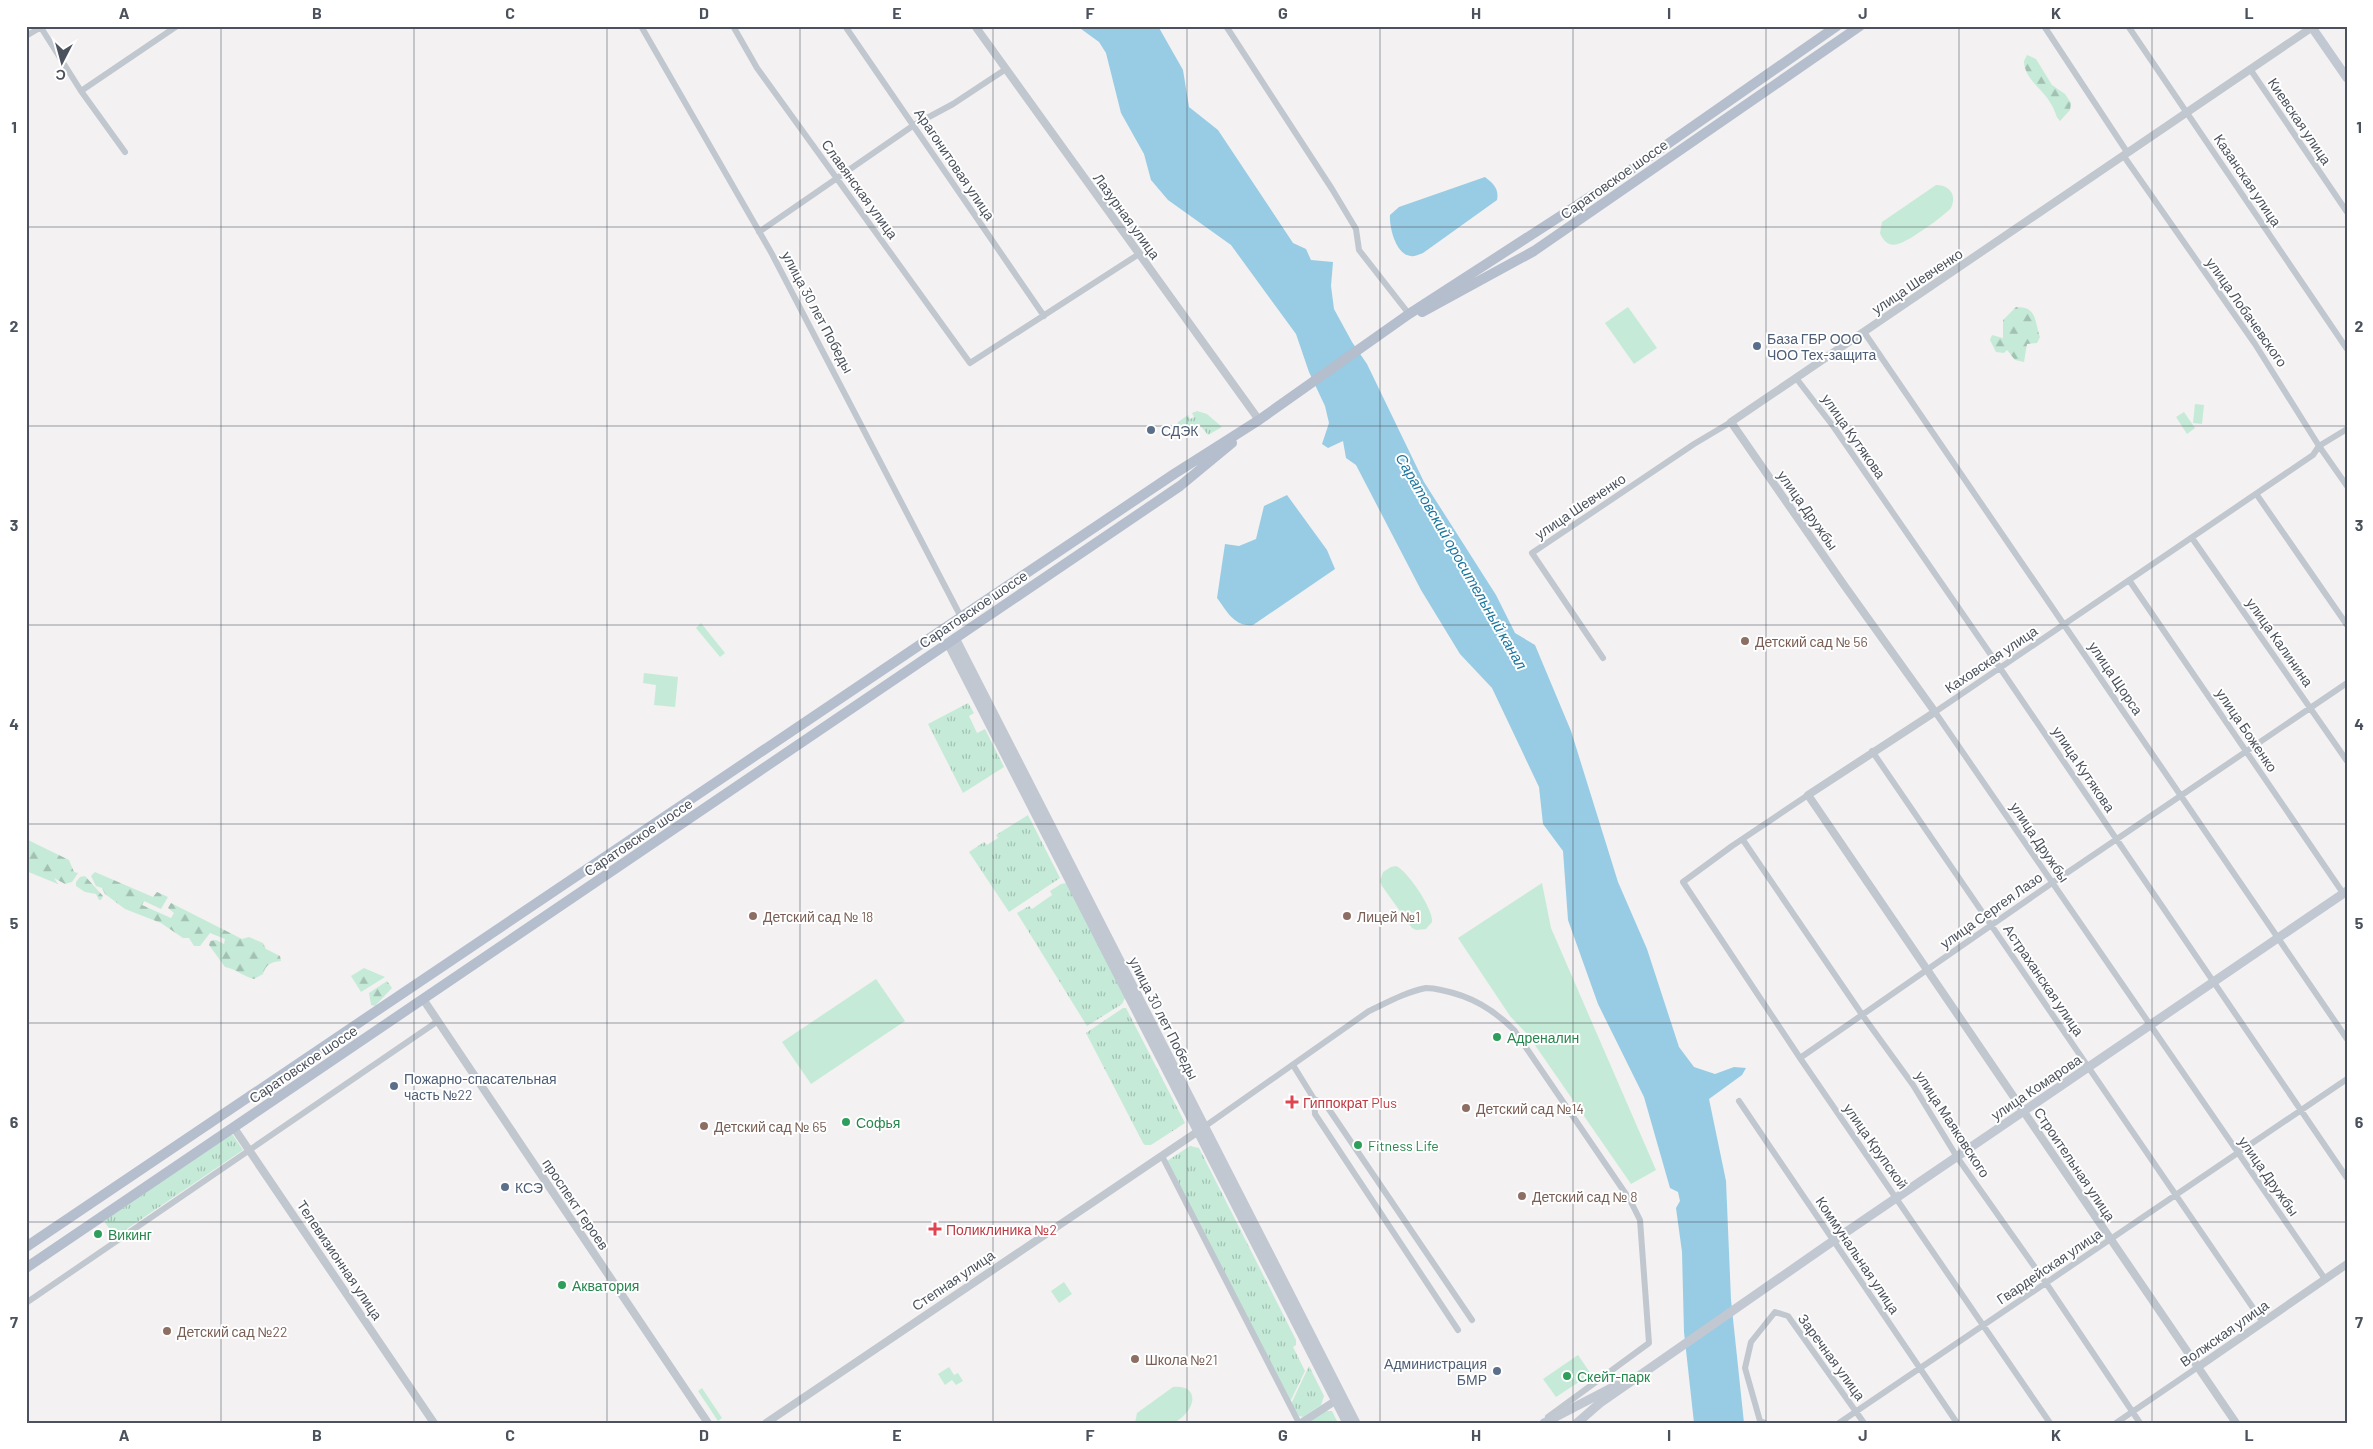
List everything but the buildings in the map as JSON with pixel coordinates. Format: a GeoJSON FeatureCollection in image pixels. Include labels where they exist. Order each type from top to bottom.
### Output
{"type":"FeatureCollection","features":[{"type":"Feature","properties":{"kind":"main road","name":"Саратовское шоссе"},"geometry":{"type":"LineString","coordinates":[[26,1247],[961,617],[1217,451],[1409,314],[1613,182],[1837,26]]}},
{"type":"Feature","properties":{"kind":"main road","name":"Саратовское шоссе"},"geometry":{"type":"LineString","coordinates":[[1375,338],[1534,251],[1860,26]]}},
{"type":"Feature","properties":{"kind":"main road"},"geometry":{"type":"LineString","coordinates":[[2312,27],[2347,78]]}},
{"type":"Feature","properties":{"kind":"main road"},"geometry":{"type":"LineString","coordinates":[[1494,260],[1489,267],[1495,273]]}},
{"type":"Feature","properties":{"kind":"main road","name":"Саратовское шоссе"},"geometry":{"type":"LineString","coordinates":[[26,1268],[1180,486],[1217,451]]}},
{"type":"Feature","properties":{"kind":"main road"},"geometry":{"type":"LineString","coordinates":[[945,628],[1338,1398],[1356,1423]]}},
{"type":"Feature","properties":{"kind":"main road"},"geometry":{"type":"LineString","coordinates":[[760,752],[768,764]]}},
{"type":"Feature","properties":{"kind":"main road","name":"улица Комарова"},"geometry":{"type":"LineString","coordinates":[[1660,1361],[2345,892]]}},
{"type":"Feature","properties":{"kind":"main road"},"geometry":{"type":"LineString","coordinates":[[471,946],[480,960]]}},
{"type":"Feature","properties":{"kind":"main road"},"geometry":{"type":"LineString","coordinates":[[349,1028],[359,1043]]}},
{"type":"Feature","properties":{"kind":"main road","name":"Телевизионная улица"},"geometry":{"type":"LineString","coordinates":[[224,1113],[234,1128]]}},
{"type":"Feature","properties":{"kind":"main road"},"geometry":{"type":"LineString","coordinates":[[1543,1423],[1597,1397],[1660,1361]]}},
{"type":"Feature","properties":{"kind":"main road"},"geometry":{"type":"LineString","coordinates":[[1577,1423],[1600,1403],[1660,1361]]}},
{"type":"Feature","properties":{"kind":"main road"},"geometry":{"type":"LineString","coordinates":[[1338,1398],[1346,1423]]}},
{"type":"Feature","properties":{"kind":"main road"},"geometry":{"type":"LineString","coordinates":[[1564,1412],[1572,1423]]}},
{"type":"Feature","properties":{"kind":"street"},"geometry":{"type":"LineString","coordinates":[[81,91],[176,26]]}},
{"type":"Feature","properties":{"kind":"street","name":"улица 30 лет Победы"},"geometry":{"type":"LineString","coordinates":[[641,26],[759,232],[890,478],[961,617]]}},
{"type":"Feature","properties":{"kind":"street","name":"Славянская улица"},"geometry":{"type":"LineString","coordinates":[[733,26],[757,68],[970,363],[1044,316]]}},
{"type":"Feature","properties":{"kind":"street","name":"Арагонитовая улица"},"geometry":{"type":"LineString","coordinates":[[846,26],[1044,316]]}},
{"type":"Feature","properties":{"kind":"street","name":"Лазурная улица"},"geometry":{"type":"LineString","coordinates":[[975,26],[1259,420]]}},
{"type":"Feature","properties":{"kind":"street"},"geometry":{"type":"LineString","coordinates":[[1226,26],[1356,229],[1359,250],[1409,314]]}},
{"type":"Feature","properties":{"kind":"street","name":"улица Лобачевского"},"geometry":{"type":"LineString","coordinates":[[2044,26],[2125,154],[2254,344],[2324,454],[2347,486]]}},
{"type":"Feature","properties":{"kind":"street","name":"Казанская улица"},"geometry":{"type":"LineString","coordinates":[[2128,26],[2347,349]]}},
{"type":"Feature","properties":{"kind":"street"},"geometry":{"type":"LineString","coordinates":[[26,36],[41,27],[81,91],[125,152]]}},
{"type":"Feature","properties":{"kind":"street","name":"улица Шевченко"},"geometry":{"type":"LineString","coordinates":[[1603,658],[1532,553],[1694,444],[1732,422],[2312,27]]}},
{"type":"Feature","properties":{"kind":"street"},"geometry":{"type":"LineString","coordinates":[[759,232],[914,125],[953,104],[1006,69]]}},
{"type":"Feature","properties":{"kind":"street","name":"Киевская улица"},"geometry":{"type":"LineString","coordinates":[[2250,69],[2347,212]]}},
{"type":"Feature","properties":{"kind":"street"},"geometry":{"type":"LineString","coordinates":[[1044,316],[1139,254]]}},
{"type":"Feature","properties":{"kind":"street","name":"улица Щорса"},"geometry":{"type":"LineString","coordinates":[[1864,332],[2347,1039]]}},
{"type":"Feature","properties":{"kind":"street","name":"улица Кутякова"},"geometry":{"type":"LineString","coordinates":[[1796,378],[1833,426],[2000,668],[2347,1178]]}},
{"type":"Feature","properties":{"kind":"street","name":"улица Дружбы"},"geometry":{"type":"LineString","coordinates":[[1732,422],[2152,1025],[2237,1153],[2325,1279]]}},
{"type":"Feature","properties":{"kind":"street","name":"Каховская улица"},"geometry":{"type":"LineString","coordinates":[[1683,882],[1872,751],[1935,712],[2257,494],[2313,455],[2319,446],[2347,428]]}},
{"type":"Feature","properties":{"kind":"street","name":"Каховская улица"},"geometry":{"type":"LineString","coordinates":[[2313,455],[2324,454]]}},
{"type":"Feature","properties":{"kind":"street"},"geometry":{"type":"LineString","coordinates":[[2257,494],[2347,625]]}},
{"type":"Feature","properties":{"kind":"street","name":"улица Калинина"},"geometry":{"type":"LineString","coordinates":[[2192,538],[2347,761]]}},
{"type":"Feature","properties":{"kind":"street","name":"улица Боженко"},"geometry":{"type":"LineString","coordinates":[[2129,580],[2345,892]]}},
{"type":"Feature","properties":{"kind":"street","name":"улица Сергея Лазо"},"geometry":{"type":"LineString","coordinates":[[1800,1058],[1927,972],[2052,882],[2117,840],[2347,683]]}},
{"type":"Feature","properties":{"kind":"street","name":"Астраханская улица"},"geometry":{"type":"LineString","coordinates":[[1872,751],[2262,1321]]}},
{"type":"Feature","properties":{"kind":"street","name":"Строительная улица"},"geometry":{"type":"LineString","coordinates":[[1808,795],[2236,1423]]}},
{"type":"Feature","properties":{"kind":"street","name":"улица Маяковского"},"geometry":{"type":"LineString","coordinates":[[1743,840],[1863,1016],[1913,1085],[1958,1157],[2140,1423]]}},
{"type":"Feature","properties":{"kind":"street","name":"улица Крупской"},"geometry":{"type":"LineString","coordinates":[[1683,882],[1800,1058],[2050,1423]]}},
{"type":"Feature","properties":{"kind":"street"},"geometry":{"type":"LineString","coordinates":[[1201,1130],[1369,1011],[1399,996],[1428,988],[1476,1000],[1498,1015],[1514,1030],[1630,1200],[1640,1220],[1649,1322],[1649,1344],[1590,1386],[1543,1423]]}},
{"type":"Feature","properties":{"kind":"street","name":"проспект Героев"},"geometry":{"type":"LineString","coordinates":[[423,999],[708,1423]]}},
{"type":"Feature","properties":{"kind":"street"},"geometry":{"type":"LineString","coordinates":[[26,1303],[438,1021]]}},
{"type":"Feature","properties":{"kind":"street"},"geometry":{"type":"LineString","coordinates":[[1293,1065],[1314,1099],[1315,1114],[1458,1330]]}},
{"type":"Feature","properties":{"kind":"street","name":"Гвардейская улица"},"geometry":{"type":"LineString","coordinates":[[1839,1423],[2300,1109],[2347,1079]]}},
{"type":"Feature","properties":{"kind":"street"},"geometry":{"type":"LineString","coordinates":[[1314,1099],[1326,1105],[1472,1320]]}},
{"type":"Feature","properties":{"kind":"street","name":"Коммунальная улица"},"geometry":{"type":"LineString","coordinates":[[1739,1101],[1957,1423]]}},
{"type":"Feature","properties":{"kind":"street","name":"Телевизионная улица"},"geometry":{"type":"LineString","coordinates":[[234,1128],[434,1423]]}},
{"type":"Feature","properties":{"kind":"street","name":"Степная улица"},"geometry":{"type":"LineString","coordinates":[[766,1423],[1201,1130]]}},
{"type":"Feature","properties":{"kind":"street"},"geometry":{"type":"LineString","coordinates":[[1162,1156],[1300,1423],[1338,1398]]}},
{"type":"Feature","properties":{"kind":"street","name":"Волжская улица"},"geometry":{"type":"LineString","coordinates":[[2116,1423],[2347,1264]]}},
{"type":"Feature","properties":{"kind":"street","name":"Заречная улица"},"geometry":{"type":"LineString","coordinates":[[1765,1423],[1760,1421],[1745,1368],[1751,1342],[1775,1312],[1788,1316],[1864,1423]]}},
{"type":"Feature","properties":{"kind":"street"},"geometry":{"type":"LineString","coordinates":[[1590,1386],[1588,1394],[1597,1397]]}},
{"type":"Feature","properties":{"kind":"green space"},"geometry":{"type":"Polygon","coordinates":[[[2027,55],[2036,59],[2052,85],[2065,94],[2071,103],[2070,110],[2060,121],[2048,99],[2027,73],[2024,61],[2027,55]]]}},
{"type":"Feature","properties":{"kind":"green space"},"geometry":{"type":"Polygon","coordinates":[[[1936,185],[1945,187],[1953,195],[1951,208],[1910,239],[1892,245],[1885,241],[1880,233],[1882,222],[1936,185]]]}},
{"type":"Feature","properties":{"kind":"green space"},"geometry":{"type":"Polygon","coordinates":[[[1628,307],[1657,348],[1634,364],[1605,323],[1628,307]]]}},
{"type":"Feature","properties":{"kind":"green space"},"geometry":{"type":"Polygon","coordinates":[[[2016,307],[2028,309],[2034,315],[2040,337],[2037,343],[2027,344],[2024,362],[2015,360],[2007,350],[2004,353],[1996,352],[1990,340],[1992,335],[2003,338],[2003,320],[2016,307]]]}},
{"type":"Feature","properties":{"kind":"green space"},"geometry":{"type":"Polygon","coordinates":[[[2195,404],[2204,405],[2202,424],[2193,423],[2195,404]]]}},
{"type":"Feature","properties":{"kind":"green space"},"geometry":{"type":"Polygon","coordinates":[[[1197,411],[1207,414],[1222,427],[1208,435],[1199,424],[1175,439],[1178,422],[1188,415],[1190,419],[1194,417],[1192,413],[1197,411]]]}},
{"type":"Feature","properties":{"kind":"green space"},"geometry":{"type":"Polygon","coordinates":[[[2184,412],[2195,428],[2187,434],[2176,417],[2184,412]]]}},
{"type":"Feature","properties":{"kind":"green space"},"geometry":{"type":"Polygon","coordinates":[[[701,623],[725,653],[720,657],[696,628],[701,623]]]}},
{"type":"Feature","properties":{"kind":"green space"},"geometry":{"type":"Polygon","coordinates":[[[644,673],[678,677],[675,707],[654,705],[656,685],[643,683],[644,673]]]}},
{"type":"Feature","properties":{"kind":"green space"},"geometry":{"type":"Polygon","coordinates":[[[968,703],[974,713],[969,716],[977,733],[985,729],[1004,767],[963,793],[928,724],[968,703]]]}},
{"type":"Feature","properties":{"kind":"green space"},"geometry":{"type":"Polygon","coordinates":[[[1028,815],[1060,878],[1009,912],[969,852],[984,842],[987,845],[998,838],[996,835],[1028,815]]]}},
{"type":"Feature","properties":{"kind":"green space"},"geometry":{"type":"Polygon","coordinates":[[[26,839],[69,860],[74,872],[78,873],[72,882],[65,884],[54,878],[58,884],[26,871],[26,839]]]}},
{"type":"Feature","properties":{"kind":"green space"},"geometry":{"type":"Polygon","coordinates":[[[1396,866],[1413,882],[1429,909],[1432,922],[1426,929],[1416,930],[1412,928],[1382,886],[1380,881],[1383,872],[1396,866]]]}},
{"type":"Feature","properties":{"kind":"green space"},"geometry":{"type":"Polygon","coordinates":[[[95,872],[153,897],[157,892],[168,897],[161,909],[144,901],[142,905],[171,918],[174,913],[168,908],[171,903],[242,939],[249,937],[263,943],[266,949],[280,956],[281,961],[269,964],[263,974],[254,979],[225,967],[209,945],[210,941],[216,940],[224,944],[225,939],[210,933],[200,946],[194,946],[189,938],[183,938],[161,923],[125,909],[105,894],[102,888],[96,886],[91,876],[95,872]]]}},
{"type":"Feature","properties":{"kind":"green space"},"geometry":{"type":"Polygon","coordinates":[[[85,876],[103,896],[101,900],[99,900],[96,894],[85,892],[76,886],[76,882],[80,877],[85,876]]]}},
{"type":"Feature","properties":{"kind":"green space"},"geometry":{"type":"Polygon","coordinates":[[[1067,883],[1125,998],[1122,1004],[1087,1026],[1017,913],[1029,906],[1032,909],[1052,895],[1050,891],[1061,884],[1067,883]]]}},
{"type":"Feature","properties":{"kind":"green space"},"geometry":{"type":"Polygon","coordinates":[[[1542,883],[1551,928],[1656,1170],[1631,1184],[1528,1035],[1510,1016],[1458,938],[1542,883]]]}},
{"type":"Feature","properties":{"kind":"green space"},"geometry":{"type":"Polygon","coordinates":[[[364,968],[385,977],[361,992],[351,976],[364,968]]]}},
{"type":"Feature","properties":{"kind":"green space"},"geometry":{"type":"Polygon","coordinates":[[[876,979],[905,1021],[811,1084],[782,1042],[876,979]]]}},
{"type":"Feature","properties":{"kind":"green space"},"geometry":{"type":"Polygon","coordinates":[[[387,981],[392,988],[375,1006],[371,1005],[369,993],[387,981]]]}},
{"type":"Feature","properties":{"kind":"green space"},"geometry":{"type":"Polygon","coordinates":[[[1123,1008],[1126,1008],[1185,1123],[1151,1145],[1143,1143],[1086,1033],[1123,1008]]]}},
{"type":"Feature","properties":{"kind":"green space"},"geometry":{"type":"Polygon","coordinates":[[[232,1134],[243,1150],[115,1237],[104,1221],[232,1134]]]}},
{"type":"Feature","properties":{"kind":"green space"},"geometry":{"type":"Polygon","coordinates":[[[1190,1146],[1199,1148],[1296,1340],[1296,1345],[1293,1347],[1305,1371],[1290,1402],[1167,1161],[1190,1146]]]}},
{"type":"Feature","properties":{"kind":"green space"},"geometry":{"type":"Polygon","coordinates":[[[1064,1282],[1072,1294],[1059,1303],[1051,1291],[1064,1282]]]}},
{"type":"Feature","properties":{"kind":"green space","name":"Скейт-парк"},"geometry":{"type":"Polygon","coordinates":[[[1578,1355],[1591,1374],[1556,1397],[1543,1379],[1578,1355]]]}},
{"type":"Feature","properties":{"kind":"green space"},"geometry":{"type":"Polygon","coordinates":[[[1309,1366],[1324,1396],[1321,1405],[1303,1417],[1299,1416],[1291,1404],[1309,1366]]]}},
{"type":"Feature","properties":{"kind":"green space"},"geometry":{"type":"Polygon","coordinates":[[[949,1367],[954,1375],[958,1373],[963,1381],[956,1385],[952,1380],[945,1385],[938,1374],[949,1367]]]}},
{"type":"Feature","properties":{"kind":"green space"},"geometry":{"type":"Polygon","coordinates":[[[1173,1387],[1182,1387],[1191,1394],[1191,1405],[1182,1417],[1175,1422],[1166,1424],[1135,1423],[1137,1413],[1173,1387]]]}},
{"type":"Feature","properties":{"kind":"green space"},"geometry":{"type":"Polygon","coordinates":[[[702,1388],[722,1418],[718,1421],[698,1391],[702,1388]]]}},
{"type":"Feature","properties":{"kind":"green space"},"geometry":{"type":"Polygon","coordinates":[[[1324,1411],[1332,1411],[1338,1423],[1305,1423],[1324,1411]]]}},
{"type":"Feature","properties":{"kind":"water","name":"Саратовский оросительный канал"},"geometry":{"type":"Polygon","coordinates":[[[1077,26],[1158,26],[1183,70],[1189,107],[1218,130],[1293,243],[1306,249],[1311,260],[1333,262],[1331,286],[1334,309],[1352,342],[1367,364],[1424,482],[1496,595],[1515,633],[1535,645],[1571,731],[1618,882],[1647,949],[1679,1047],[1694,1067],[1715,1074],[1734,1067],[1746,1068],[1742,1075],[1709,1099],[1726,1181],[1731,1300],[1744,1423],[1694,1423],[1684,1332],[1682,1252],[1676,1208],[1680,1201],[1678,1192],[1670,1188],[1644,1097],[1598,1004],[1568,920],[1563,851],[1543,824],[1539,787],[1492,688],[1460,654],[1421,590],[1356,465],[1346,458],[1343,441],[1328,448],[1322,444],[1329,423],[1325,406],[1309,372],[1296,334],[1231,245],[1168,200],[1151,180],[1144,154],[1121,113],[1106,53],[1099,42],[1077,26]]]}},
{"type":"Feature","properties":{"kind":"water"},"geometry":{"type":"Polygon","coordinates":[[[1485,177],[1495,187],[1497,200],[1423,253],[1412,256],[1401,251],[1394,240],[1390,220],[1390,215],[1399,207],[1485,177]]]}},
{"type":"Feature","properties":{"kind":"water"},"geometry":{"type":"Polygon","coordinates":[[[1287,495],[1327,550],[1335,569],[1253,625],[1246,625],[1236,621],[1217,598],[1225,544],[1239,546],[1256,539],[1264,506],[1287,495]]]}},
{"type":"Feature","properties":{"kind":"place","name":"База ГБР ООО ЧОО Тех-защита"},"geometry":{"type":"Point","coordinates":[1757,346]}},
{"type":"Feature","properties":{"kind":"place","name":"СДЭК"},"geometry":{"type":"Point","coordinates":[1151,430]}},
{"type":"Feature","properties":{"kind":"place","name":"Детский сад № 56"},"geometry":{"type":"Point","coordinates":[1745,641]}},
{"type":"Feature","properties":{"kind":"place","name":"Детский сад № 18"},"geometry":{"type":"Point","coordinates":[753,916]}},
{"type":"Feature","properties":{"kind":"place","name":"Лицей №1"},"geometry":{"type":"Point","coordinates":[1347,916]}},
{"type":"Feature","properties":{"kind":"place","name":"Адреналин"},"geometry":{"type":"Point","coordinates":[1497,1037]}},
{"type":"Feature","properties":{"kind":"place","name":"Пожарно-спасательная часть №22"},"geometry":{"type":"Point","coordinates":[394,1086]}},
{"type":"Feature","properties":{"kind":"place","name":"Гиппократ Plus"},"geometry":{"type":"Point","coordinates":[1292,1102]}},
{"type":"Feature","properties":{"kind":"place","name":"Детский сад №14"},"geometry":{"type":"Point","coordinates":[1466,1108]}},
{"type":"Feature","properties":{"kind":"place","name":"Софья"},"geometry":{"type":"Point","coordinates":[846,1122]}},
{"type":"Feature","properties":{"kind":"place","name":"Детский сад № 65"},"geometry":{"type":"Point","coordinates":[704,1126]}},
{"type":"Feature","properties":{"kind":"place","name":"Fitness Life"},"geometry":{"type":"Point","coordinates":[1358,1145]}},
{"type":"Feature","properties":{"kind":"place","name":"КСЭ"},"geometry":{"type":"Point","coordinates":[505,1187]}},
{"type":"Feature","properties":{"kind":"place","name":"Детский сад № 8"},"geometry":{"type":"Point","coordinates":[1522,1196]}},
{"type":"Feature","properties":{"kind":"place","name":"Поликлиника №2"},"geometry":{"type":"Point","coordinates":[935,1229]}},
{"type":"Feature","properties":{"kind":"place","name":"Викинг"},"geometry":{"type":"Point","coordinates":[98,1234]}},
{"type":"Feature","properties":{"kind":"place","name":"Акватория"},"geometry":{"type":"Point","coordinates":[562,1285]}},
{"type":"Feature","properties":{"kind":"place","name":"Детский сад №22"},"geometry":{"type":"Point","coordinates":[167,1331]}},
{"type":"Feature","properties":{"kind":"place","name":"Школа №21"},"geometry":{"type":"Point","coordinates":[1135,1359]}},
{"type":"Feature","properties":{"kind":"place","name":"Администрация БМР"},"geometry":{"type":"Point","coordinates":[1497,1371]}},
{"type":"Feature","properties":{"kind":"place","name":"Скейт-парк"},"geometry":{"type":"Point","coordinates":[1567,1376]}}]}
